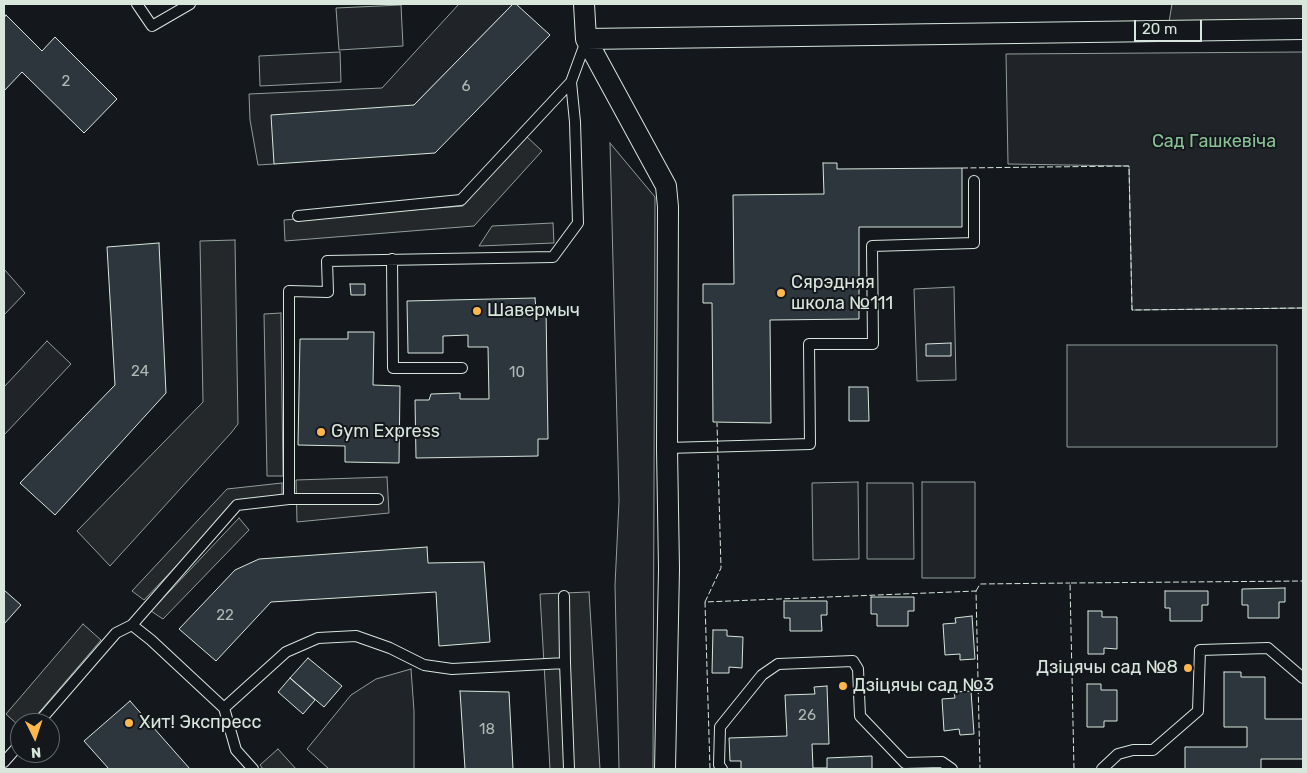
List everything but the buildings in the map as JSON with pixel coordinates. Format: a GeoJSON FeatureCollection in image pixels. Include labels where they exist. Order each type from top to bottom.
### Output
{"type":"FeatureCollection","features":[{"type":"Feature","properties":{"kind":"street"},"geometry":{"type":"LineString","coordinates":[[584,4],[586,39],[666,186],[668,207],[667,448],[669,569],[665,769]]}},
{"type":"Feature","properties":{"kind":"street"},"geometry":{"type":"LineString","coordinates":[[586,39],[1303,29]]}},
{"type":"Feature","properties":{"kind":"lane"},"geometry":{"type":"LineString","coordinates":[[137,4],[152,26],[190,4]]}},
{"type":"Feature","properties":{"kind":"lane"},"geometry":{"type":"LineString","coordinates":[[298,216],[461,200],[571,82],[586,39]]}},
{"type":"Feature","properties":{"kind":"lane"},"geometry":{"type":"LineString","coordinates":[[289,499],[289,291],[328,292],[327,261],[553,257],[578,223],[575,122],[571,82]]}},
{"type":"Feature","properties":{"kind":"lane"},"geometry":{"type":"LineString","coordinates":[[667,448],[810,444],[809,344],[872,344],[872,246],[974,243],[974,181]]}},
{"type":"Feature","properties":{"kind":"lane"},"geometry":{"type":"LineString","coordinates":[[392,259],[393,368],[462,368]]}},
{"type":"Feature","properties":{"kind":"lane"},"geometry":{"type":"LineString","coordinates":[[47,713],[116,633],[132,625],[237,505],[289,499],[378,499]]}},
{"type":"Feature","properties":{"kind":"lane"},"geometry":{"type":"LineString","coordinates":[[564,596],[569,769]]}},
{"type":"Feature","properties":{"kind":"lane"},"geometry":{"type":"LineString","coordinates":[[132,625],[151,640],[224,708],[236,750],[252,769]]}},
{"type":"Feature","properties":{"kind":"lane"},"geometry":{"type":"LineString","coordinates":[[224,708],[286,652],[318,638],[356,636],[390,648],[424,665],[452,669],[565,663]]}},
{"type":"Feature","properties":{"kind":"lane"},"geometry":{"type":"LineString","coordinates":[[1102,769],[1118,754],[1133,750],[1153,750],[1198,711],[1200,650],[1268,648],[1303,678]]}},
{"type":"Feature","properties":{"kind":"lane"},"geometry":{"type":"LineString","coordinates":[[722,769],[719,765],[720,727],[762,675],[778,664],[853,661],[858,669],[860,716],[906,763],[942,762],[952,769]]}},
{"type":"Feature","properties":{"kind":"green space"},"geometry":{"type":"Polygon","coordinates":[[[459,4],[513,4],[414,105],[274,164],[258,165],[250,120],[249,94],[382,88],[459,4]]]}},
{"type":"Feature","properties":{"kind":"green space"},"geometry":{"type":"Polygon","coordinates":[[[401,5],[403,46],[339,50],[336,8],[401,5]]]}},
{"type":"Feature","properties":{"kind":"green space"},"geometry":{"type":"Polygon","coordinates":[[[340,52],[341,82],[260,86],[259,56],[340,52]]]}},
{"type":"Feature","properties":{"kind":"green space","name":"Сад Гашкевіча"},"geometry":{"type":"Polygon","coordinates":[[[1303,52],[1303,308],[1132,310],[1129,166],[1008,164],[1006,54],[1303,52]]]}},
{"type":"Feature","properties":{"kind":"green space"},"geometry":{"type":"Polygon","coordinates":[[[610,143],[655,197],[653,769],[619,769],[615,585],[619,501],[610,143]]]}},
{"type":"Feature","properties":{"kind":"green space"},"geometry":{"type":"Polygon","coordinates":[[[4,269],[25,293],[4,315],[4,269]]]}},
{"type":"Feature","properties":{"kind":"green space"},"geometry":{"type":"Polygon","coordinates":[[[954,287],[956,380],[917,381],[914,289],[954,287]]]}},
{"type":"Feature","properties":{"kind":"green space"},"geometry":{"type":"Polygon","coordinates":[[[47,341],[71,364],[4,435],[4,387],[47,341]]]}},
{"type":"Feature","properties":{"kind":"green space"},"geometry":{"type":"Polygon","coordinates":[[[1067,345],[1277,345],[1277,447],[1067,447],[1067,345]]]}},
{"type":"Feature","properties":{"kind":"green space"},"geometry":{"type":"Polygon","coordinates":[[[858,482],[859,559],[813,560],[812,483],[858,482]]]}},
{"type":"Feature","properties":{"kind":"green space"},"geometry":{"type":"Polygon","coordinates":[[[922,482],[975,482],[975,578],[922,578],[922,482]]]}},
{"type":"Feature","properties":{"kind":"green space"},"geometry":{"type":"Polygon","coordinates":[[[867,483],[913,483],[914,559],[867,559],[867,483]]]}},
{"type":"Feature","properties":{"kind":"green space"},"geometry":{"type":"Polygon","coordinates":[[[411,669],[414,711],[414,769],[329,769],[307,749],[351,695],[376,679],[411,669]]]}},
{"type":"Feature","properties":{"kind":"shaded area"},"geometry":{"type":"Polygon","coordinates":[[[1172,4],[1303,4],[1303,20],[1169,22],[1172,4]]]}},
{"type":"Feature","properties":{"kind":"shaded area"},"geometry":{"type":"Polygon","coordinates":[[[526,136],[542,151],[474,226],[285,241],[284,220],[463,206],[526,136]]]}},
{"type":"Feature","properties":{"kind":"shaded area"},"geometry":{"type":"Polygon","coordinates":[[[553,223],[554,243],[479,246],[492,226],[553,223]]]}},
{"type":"Feature","properties":{"kind":"shaded area"},"geometry":{"type":"Polygon","coordinates":[[[235,240],[238,424],[110,566],[77,531],[203,402],[200,241],[235,240]]]}},
{"type":"Feature","properties":{"kind":"shaded area"},"geometry":{"type":"Polygon","coordinates":[[[281,313],[283,476],[267,476],[264,314],[281,313]]]}},
{"type":"Feature","properties":{"kind":"shaded area"},"geometry":{"type":"Polygon","coordinates":[[[387,477],[389,513],[297,522],[296,480],[387,477]]]}},
{"type":"Feature","properties":{"kind":"shaded area"},"geometry":{"type":"Polygon","coordinates":[[[282,483],[282,496],[238,501],[144,600],[132,591],[227,489],[282,483]]]}},
{"type":"Feature","properties":{"kind":"shaded area"},"geometry":{"type":"Polygon","coordinates":[[[239,518],[249,530],[163,619],[151,611],[239,518]]]}},
{"type":"Feature","properties":{"kind":"shaded area"},"geometry":{"type":"Polygon","coordinates":[[[589,592],[600,769],[550,769],[540,594],[589,592]]]}},
{"type":"Feature","properties":{"kind":"shaded area"},"geometry":{"type":"Polygon","coordinates":[[[83,624],[101,640],[39,713],[10,713],[10,718],[6,714],[83,624]]]}},
{"type":"Feature","properties":{"kind":"shaded area"},"geometry":{"type":"Polygon","coordinates":[[[278,749],[296,769],[263,769],[260,765],[278,749]]]}},
{"type":"Feature","properties":{"kind":"fence"},"geometry":{"type":"LineString","coordinates":[[962,168],[1129,166],[1132,310],[1303,308]]}},
{"type":"Feature","properties":{"kind":"fence"},"geometry":{"type":"LineString","coordinates":[[705,602],[721,568],[717,423]]}},
{"type":"Feature","properties":{"kind":"fence"},"geometry":{"type":"LineString","coordinates":[[1074,769],[1070,583],[1303,581]]}},
{"type":"Feature","properties":{"kind":"fence"},"geometry":{"type":"LineString","coordinates":[[976,591],[980,584],[1070,583]]}},
{"type":"Feature","properties":{"kind":"fence"},"geometry":{"type":"LineString","coordinates":[[710,769],[705,602],[976,591],[980,769]]}},
{"type":"Feature","properties":{"kind":"place","name":"Сярэдняя школа №111"},"geometry":{"type":"Point","coordinates":[781,293]}},
{"type":"Feature","properties":{"kind":"place","name":"Шавермыч"},"geometry":{"type":"Point","coordinates":[477,311]}},
{"type":"Feature","properties":{"kind":"place","name":"Gym Express"},"geometry":{"type":"Point","coordinates":[321,432]}},
{"type":"Feature","properties":{"kind":"place","name":"Дзіцячы сад №8"},"geometry":{"type":"Point","coordinates":[1188,668]}},
{"type":"Feature","properties":{"kind":"place","name":"Дзіцячы сад №3"},"geometry":{"type":"Point","coordinates":[843,686]}},
{"type":"Feature","properties":{"kind":"place","name":"Хит! Экспресс"},"geometry":{"type":"Point","coordinates":[129,723]}}]}
